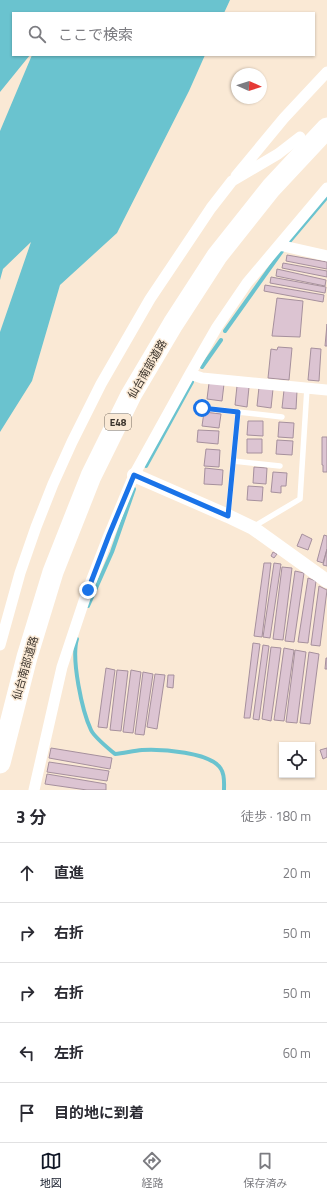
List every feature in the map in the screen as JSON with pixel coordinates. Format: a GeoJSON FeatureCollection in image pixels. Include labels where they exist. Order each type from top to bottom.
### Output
{"type":"FeatureCollection","features":[{"type":"Feature","properties":{"kind":"highway","name":"仙台南部道路"},"geometry":{"type":"LineString","coordinates":[[0,763],[27,657],[54,572],[91,476],[131,395],[173,324],[217,256],[271,188],[327,128]]}},
{"type":"Feature","properties":{"kind":"street"},"geometry":{"type":"LineString","coordinates":[[0,645],[20,573],[36,526],[72,442],[102,384],[150,300],[211,208],[284,118],[327,72]]}},
{"type":"Feature","properties":{"kind":"street"},"geometry":{"type":"LineString","coordinates":[[232,181],[278,154],[300,137]]}},
{"type":"Feature","properties":{"kind":"street"},"geometry":{"type":"LineString","coordinates":[[34,790],[62,667],[90,583],[134,475],[217,327],[247,283],[327,188]]}},
{"type":"Feature","properties":{"kind":"street"},"geometry":{"type":"LineString","coordinates":[[278,245],[327,256]]}},
{"type":"Feature","properties":{"kind":"street"},"geometry":{"type":"LineString","coordinates":[[190,374],[202,378],[327,390]]}},
{"type":"Feature","properties":{"kind":"street"},"geometry":{"type":"LineString","coordinates":[[134,475],[253,528],[327,581]]}},
{"type":"Feature","properties":{"kind":"lane"},"geometry":{"type":"LineString","coordinates":[[253,528],[300,498],[307,388]]}},
{"type":"Feature","properties":{"kind":"lane"},"geometry":{"type":"LineString","coordinates":[[202,408],[282,417]]}},
{"type":"Feature","properties":{"kind":"lane"},"geometry":{"type":"LineString","coordinates":[[228,516],[238,412]]}},
{"type":"Feature","properties":{"kind":"lane"},"geometry":{"type":"LineString","coordinates":[[234,461],[280,466]]}},
{"type":"Feature","properties":{"kind":"water"},"geometry":{"type":"Polygon","coordinates":[[[0,0],[230,0],[224,12],[12,12],[12,56],[29,56],[0,92],[0,0]]]}},
{"type":"Feature","properties":{"kind":"water"},"geometry":{"type":"Polygon","coordinates":[[[32,56],[205,56],[189,91],[117,233],[60,285],[32,381],[0,432],[0,332],[31,242],[3,269],[0,280],[0,131],[32,56]]]}},
{"type":"Feature","properties":{"kind":"building"},"geometry":{"type":"Polygon","coordinates":[[[287,255],[327,262],[327,269],[286,261],[287,255]]]}},
{"type":"Feature","properties":{"kind":"building"},"geometry":{"type":"Polygon","coordinates":[[[283,263],[327,271],[327,277],[282,268],[283,263]]]}},
{"type":"Feature","properties":{"kind":"building"},"geometry":{"type":"Polygon","coordinates":[[[277,269],[326,280],[325,286],[276,276],[277,269]]]}},
{"type":"Feature","properties":{"kind":"building"},"geometry":{"type":"Polygon","coordinates":[[[271,277],[326,287],[325,293],[270,283],[271,277]]]}},
{"type":"Feature","properties":{"kind":"building"},"geometry":{"type":"Polygon","coordinates":[[[265,285],[324,295],[323,302],[264,291],[265,285]]]}},
{"type":"Feature","properties":{"kind":"building"},"geometry":{"type":"Polygon","coordinates":[[[277,298],[303,301],[300,337],[272,336],[277,298]]]}},
{"type":"Feature","properties":{"kind":"building"},"geometry":{"type":"Polygon","coordinates":[[[327,324],[327,346],[325,346],[327,324]]]}},
{"type":"Feature","properties":{"kind":"building"},"geometry":{"type":"Polygon","coordinates":[[[278,347],[292,348],[289,380],[268,378],[271,349],[277,350],[278,347]]]}},
{"type":"Feature","properties":{"kind":"building"},"geometry":{"type":"Polygon","coordinates":[[[311,348],[321,349],[319,381],[308,380],[311,348]]]}},
{"type":"Feature","properties":{"kind":"building"},"geometry":{"type":"Polygon","coordinates":[[[209,383],[224,384],[222,401],[207,399],[209,383]]]}},
{"type":"Feature","properties":{"kind":"building"},"geometry":{"type":"Polygon","coordinates":[[[237,386],[249,387],[247,407],[235,405],[237,386]]]}},
{"type":"Feature","properties":{"kind":"building"},"geometry":{"type":"Polygon","coordinates":[[[259,387],[273,389],[271,408],[257,406],[259,387]]]}},
{"type":"Feature","properties":{"kind":"building"},"geometry":{"type":"Polygon","coordinates":[[[284,390],[297,391],[296,409],[282,408],[284,390]]]}},
{"type":"Feature","properties":{"kind":"building"},"geometry":{"type":"Polygon","coordinates":[[[204,412],[221,414],[219,428],[202,426],[204,412]]]}},
{"type":"Feature","properties":{"kind":"building"},"geometry":{"type":"Polygon","coordinates":[[[248,421],[263,421],[263,436],[247,435],[248,421]]]}},
{"type":"Feature","properties":{"kind":"building"},"geometry":{"type":"Polygon","coordinates":[[[279,422],[294,423],[293,438],[278,437],[279,422]]]}},
{"type":"Feature","properties":{"kind":"building"},"geometry":{"type":"Polygon","coordinates":[[[198,430],[219,431],[218,444],[197,442],[198,430]]]}},
{"type":"Feature","properties":{"kind":"building"},"geometry":{"type":"Polygon","coordinates":[[[322,437],[327,437],[327,472],[323,472],[322,465],[322,437]]]}},
{"type":"Feature","properties":{"kind":"building"},"geometry":{"type":"Polygon","coordinates":[[[247,439],[262,439],[262,453],[247,453],[247,439]]]}},
{"type":"Feature","properties":{"kind":"building"},"geometry":{"type":"Polygon","coordinates":[[[277,440],[293,441],[292,455],[276,454],[277,440]]]}},
{"type":"Feature","properties":{"kind":"building"},"geometry":{"type":"Polygon","coordinates":[[[206,449],[220,450],[219,467],[204,466],[206,449]]]}},
{"type":"Feature","properties":{"kind":"building"},"geometry":{"type":"Polygon","coordinates":[[[254,467],[267,468],[266,484],[253,483],[254,467]]]}},
{"type":"Feature","properties":{"kind":"building"},"geometry":{"type":"Polygon","coordinates":[[[205,468],[223,470],[222,485],[204,484],[205,468]]]}},
{"type":"Feature","properties":{"kind":"building"},"geometry":{"type":"Polygon","coordinates":[[[273,472],[287,473],[286,486],[281,486],[281,493],[271,492],[273,472]]]}},
{"type":"Feature","properties":{"kind":"building"},"geometry":{"type":"Polygon","coordinates":[[[248,486],[263,487],[262,501],[247,500],[248,486]]]}},
{"type":"Feature","properties":{"kind":"building"},"geometry":{"type":"Polygon","coordinates":[[[302,534],[312,539],[308,550],[297,546],[302,534]]]}},
{"type":"Feature","properties":{"kind":"building"},"geometry":{"type":"Polygon","coordinates":[[[324,535],[327,536],[327,549],[323,563],[317,561],[324,535]]]}},
{"type":"Feature","properties":{"kind":"building"},"geometry":{"type":"Polygon","coordinates":[[[327,549],[327,566],[323,565],[327,549]]]}},
{"type":"Feature","properties":{"kind":"building"},"geometry":{"type":"Polygon","coordinates":[[[273,552],[277,554],[274,558],[271,556],[273,552]]]}},
{"type":"Feature","properties":{"kind":"building"},"geometry":{"type":"Polygon","coordinates":[[[264,563],[271,563],[262,637],[254,636],[264,563]]]}},
{"type":"Feature","properties":{"kind":"building"},"geometry":{"type":"Polygon","coordinates":[[[274,563],[281,564],[270,638],[263,637],[274,563]]]}},
{"type":"Feature","properties":{"kind":"building"},"geometry":{"type":"Polygon","coordinates":[[[282,567],[292,568],[283,640],[273,639],[282,567]]]}},
{"type":"Feature","properties":{"kind":"building"},"geometry":{"type":"Polygon","coordinates":[[[295,571],[304,573],[294,642],[285,641],[295,571]]]}},
{"type":"Feature","properties":{"kind":"building"},"geometry":{"type":"Polygon","coordinates":[[[308,578],[316,581],[308,643],[298,642],[308,578]]]}},
{"type":"Feature","properties":{"kind":"building"},"geometry":{"type":"Polygon","coordinates":[[[319,586],[327,590],[320,646],[311,645],[319,586]]]}},
{"type":"Feature","properties":{"kind":"building"},"geometry":{"type":"Polygon","coordinates":[[[253,643],[260,644],[250,718],[244,718],[253,643]]]}},
{"type":"Feature","properties":{"kind":"building"},"geometry":{"type":"Polygon","coordinates":[[[263,645],[269,646],[259,720],[253,719],[263,645]]]}},
{"type":"Feature","properties":{"kind":"building"},"geometry":{"type":"Polygon","coordinates":[[[271,647],[281,648],[271,721],[262,719],[271,647]]]}},
{"type":"Feature","properties":{"kind":"building"},"geometry":{"type":"Polygon","coordinates":[[[284,648],[294,650],[284,721],[274,720],[284,648]]]}},
{"type":"Feature","properties":{"kind":"building"},"geometry":{"type":"Polygon","coordinates":[[[295,650],[306,652],[297,723],[286,722],[295,650]]]}},
{"type":"Feature","properties":{"kind":"building"},"geometry":{"type":"Polygon","coordinates":[[[309,652],[319,654],[310,724],[300,723],[309,652]]]}},
{"type":"Feature","properties":{"kind":"building"},"geometry":{"type":"Polygon","coordinates":[[[326,658],[327,669],[325,669],[326,658]]]}},
{"type":"Feature","properties":{"kind":"building"},"geometry":{"type":"Polygon","coordinates":[[[106,668],[115,670],[107,728],[98,727],[106,668]]]}},
{"type":"Feature","properties":{"kind":"building"},"geometry":{"type":"Polygon","coordinates":[[[117,670],[128,671],[121,731],[110,730],[117,670]]]}},
{"type":"Feature","properties":{"kind":"building"},"geometry":{"type":"Polygon","coordinates":[[[131,670],[141,672],[133,733],[123,732],[131,670]]]}},
{"type":"Feature","properties":{"kind":"building"},"geometry":{"type":"Polygon","coordinates":[[[143,672],[153,674],[144,735],[135,734],[143,672]]]}},
{"type":"Feature","properties":{"kind":"building"},"geometry":{"type":"Polygon","coordinates":[[[155,674],[165,675],[157,729],[147,727],[155,674]]]}},
{"type":"Feature","properties":{"kind":"building"},"geometry":{"type":"Polygon","coordinates":[[[168,675],[174,675],[173,688],[167,687],[168,675]]]}},
{"type":"Feature","properties":{"kind":"building"},"geometry":{"type":"Polygon","coordinates":[[[51,748],[112,758],[110,769],[49,758],[51,748]]]}},
{"type":"Feature","properties":{"kind":"building"},"geometry":{"type":"Polygon","coordinates":[[[327,748],[327,757],[323,759],[320,750],[327,748]]]}},
{"type":"Feature","properties":{"kind":"building"},"geometry":{"type":"Polygon","coordinates":[[[49,762],[109,771],[107,781],[47,772],[49,762]]]}},
{"type":"Feature","properties":{"kind":"building"},"geometry":{"type":"Polygon","coordinates":[[[47,774],[106,784],[106,790],[87,790],[45,784],[47,774]]]}},
{"type":"Feature","properties":{"kind":"waterway"},"geometry":{"type":"LineString","coordinates":[[289,242],[327,197]]}},
{"type":"Feature","properties":{"kind":"waterway"},"geometry":{"type":"LineString","coordinates":[[225,331],[282,251]]}},
{"type":"Feature","properties":{"kind":"waterway"},"geometry":{"type":"LineString","coordinates":[[202,367],[221,340]]}},
{"type":"Feature","properties":{"kind":"waterway"},"geometry":{"type":"LineString","coordinates":[[146,466],[192,382]]}},
{"type":"Feature","properties":{"kind":"waterway"},"geometry":{"type":"LineString","coordinates":[[88,606],[112,552],[134,489]]}},
{"type":"Feature","properties":{"kind":"waterway"},"geometry":{"type":"LineString","coordinates":[[77,639],[75,659],[78,685],[84,711],[91,730],[99,740],[115,754],[142,750],[161,750],[197,755],[216,763],[221,769],[224,779],[224,790]]}},
{"type":"Feature","properties":{"kind":"route"},"geometry":{"type":"LineString","coordinates":[[88,590],[134,475],[228,516],[238,412],[202,408]]}}]}
